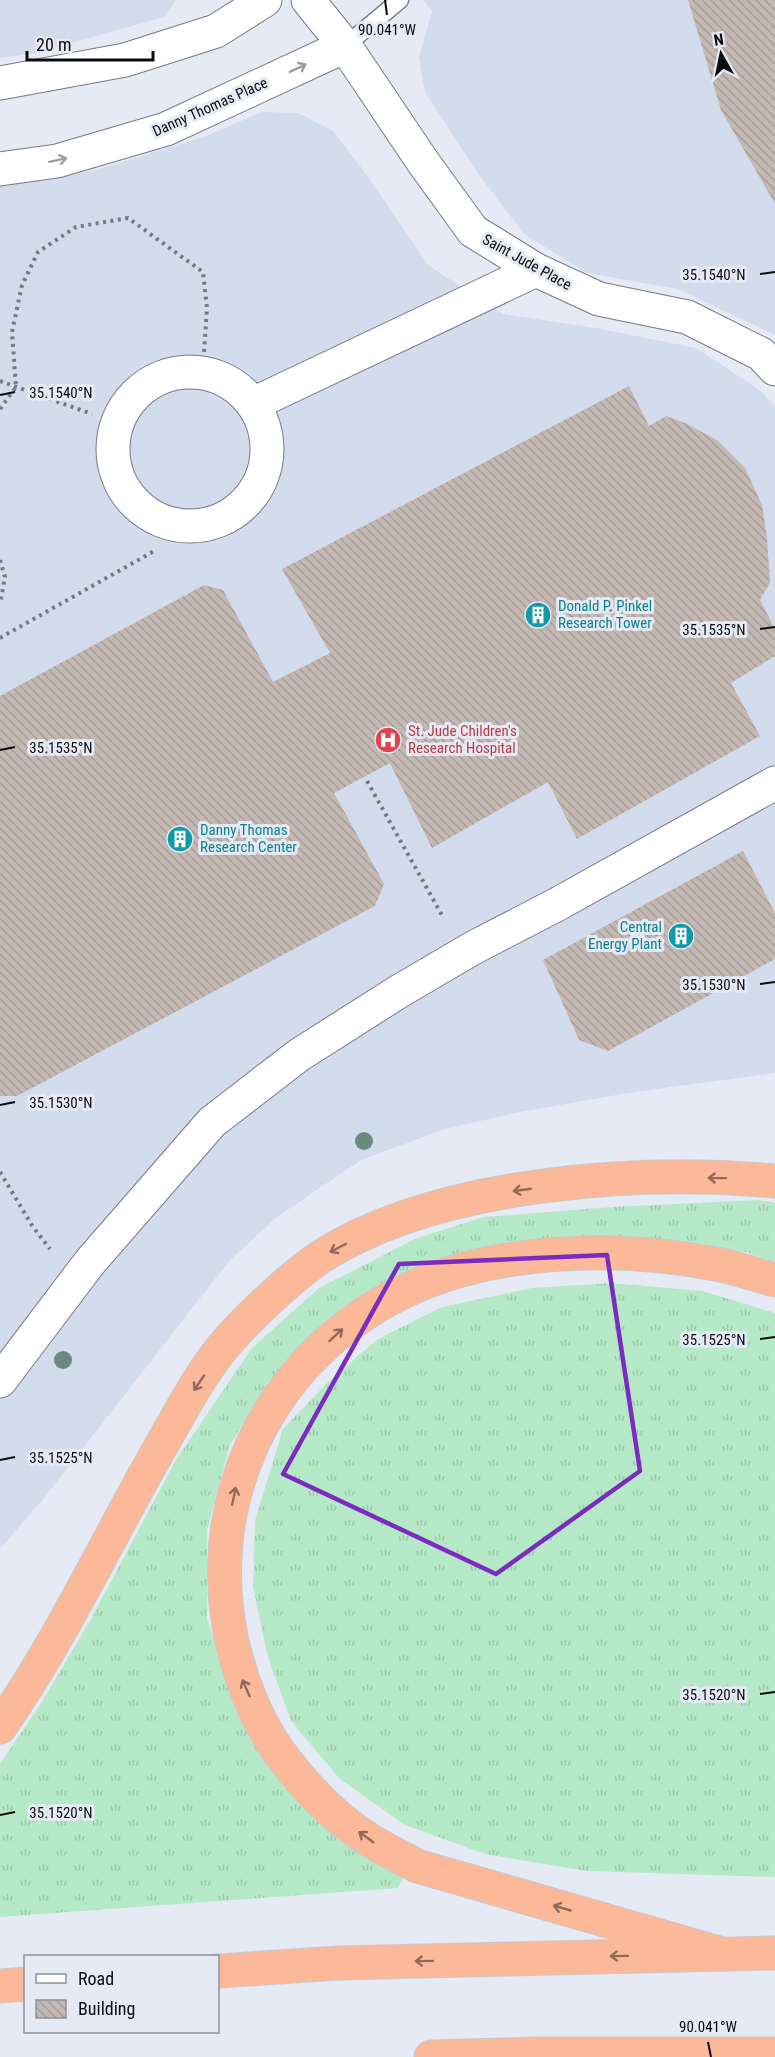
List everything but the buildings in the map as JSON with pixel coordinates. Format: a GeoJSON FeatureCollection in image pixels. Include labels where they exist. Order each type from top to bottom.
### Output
{"type":"FeatureCollection","features":[{"type":"Feature","properties":{"kind":"highway"},"geometry":{"type":"LineString","coordinates":[[0,1727],[30,1684],[148,1470],[189,1399],[222,1349],[260,1309],[321,1257],[395,1220],[439,1206],[484,1196],[610,1180],[683,1178],[775,1181]]}},
{"type":"Feature","properties":{"kind":"highway"},"geometry":{"type":"LineString","coordinates":[[719,1953],[417,1866],[372,1842],[333,1812],[283,1758],[262,1724],[241,1677],[230,1630],[224,1582],[226,1532],[238,1478],[254,1440],[278,1399],[309,1360],[346,1325],[392,1298],[441,1276],[495,1263],[552,1255],[607,1253],[663,1257],[721,1265],[775,1280]]}},
{"type":"Feature","properties":{"kind":"highway"},"geometry":{"type":"LineString","coordinates":[[219,1971],[338,1963],[775,1953]]}},
{"type":"Feature","properties":{"kind":"highway"},"geometry":{"type":"LineString","coordinates":[[0,1986],[24,1984]]}},
{"type":"Feature","properties":{"kind":"highway"},"geometry":{"type":"LineString","coordinates":[[431,2057],[548,2054],[775,2054]]}},
{"type":"Feature","properties":{"kind":"street"},"geometry":{"type":"LineString","coordinates":[[0,83],[125,60],[216,30],[265,0]]}},
{"type":"Feature","properties":{"kind":"street","name":"Saint Jude Place"},"geometry":{"type":"LineString","coordinates":[[308,0],[345,46],[423,162],[473,231],[536,270],[599,299],[687,317],[761,354],[775,369]]}},
{"type":"Feature","properties":{"kind":"street","name":"Danny Thomas Place"},"geometry":{"type":"LineString","coordinates":[[0,169],[57,161],[166,129],[345,46]]}},
{"type":"Feature","properties":{"kind":"street"},"geometry":{"type":"LineString","coordinates":[[254,404],[536,270]]}},
{"type":"Feature","properties":{"kind":"street"},"geometry":{"type":"LineString","coordinates":[[191,372],[218,377],[235,385],[254,404],[265,429],[265,469],[254,493],[228,517],[202,525],[175,525],[161,521],[138,507],[123,489],[113,464],[112,437],[122,411],[149,383],[164,375],[191,372]]}},
{"type":"Feature","properties":{"kind":"street"},"geometry":{"type":"LineString","coordinates":[[0,1381],[75,1282],[212,1122],[299,1055],[398,992],[473,948],[556,905],[775,783]]}},
{"type":"Feature","properties":{"kind":"lane","name":"Danny Thomas Place"},"geometry":{"type":"LineString","coordinates":[[345,46],[400,0]]}},
{"type":"Feature","properties":{"kind":"path"},"geometry":{"type":"LineString","coordinates":[[0,409],[16,387],[12,332],[22,285],[38,252],[76,227],[128,218],[203,272],[207,308],[204,352]]}},
{"type":"Feature","properties":{"kind":"path"},"geometry":{"type":"LineString","coordinates":[[0,381],[92,414]]}},
{"type":"Feature","properties":{"kind":"path"},"geometry":{"type":"LineString","coordinates":[[0,638],[156,550]]}},
{"type":"Feature","properties":{"kind":"path"},"geometry":{"type":"LineString","coordinates":[[0,560],[5,576],[0,603]]}},
{"type":"Feature","properties":{"kind":"path"},"geometry":{"type":"LineString","coordinates":[[367,781],[443,917]]}},
{"type":"Feature","properties":{"kind":"path"},"geometry":{"type":"LineString","coordinates":[[0,1172],[33,1227],[75,1282]]}},
{"type":"Feature","properties":{"kind":"highlighted area"},"geometry":{"type":"Polygon","coordinates":[[[607,1255],[640,1471],[496,1574],[283,1474],[399,1264],[607,1255]]]}},
{"type":"Feature","properties":{"kind":"shaded area"},"geometry":{"type":"Polygon","coordinates":[[[0,0],[176,0],[164,17],[36,53],[0,58],[0,0]]]}},
{"type":"Feature","properties":{"kind":"shaded area"},"geometry":{"type":"Polygon","coordinates":[[[423,0],[775,0],[775,335],[678,289],[587,273],[524,234],[477,172],[425,92],[419,57],[432,11],[423,0]]]}},
{"type":"Feature","properties":{"kind":"shaded area","name":"St. Jude Children's Research Hospital"},"geometry":{"type":"Polygon","coordinates":[[[262,112],[298,113],[333,131],[361,167],[429,266],[503,314],[596,328],[696,348],[761,391],[775,407],[775,1073],[634,1092],[514,1113],[445,1129],[361,1160],[277,1217],[229,1261],[44,1498],[0,1549],[0,184],[96,170],[206,136],[262,112]]]}},
{"type":"Feature","properties":{"kind":"green space"},"geometry":{"type":"Polygon","coordinates":[[[759,1200],[775,1203],[775,1263],[747,1252],[637,1240],[520,1245],[418,1267],[327,1319],[267,1383],[229,1447],[207,1530],[207,1619],[236,1705],[281,1782],[345,1841],[404,1877],[398,1888],[0,1917],[0,1764],[40,1705],[91,1619],[176,1460],[252,1348],[319,1288],[417,1238],[484,1217],[612,1207],[759,1200]]]}},
{"type":"Feature","properties":{"kind":"green space"},"geometry":{"type":"Polygon","coordinates":[[[612,1283],[702,1291],[775,1313],[775,1877],[587,1871],[485,1854],[405,1825],[340,1779],[291,1721],[267,1654],[253,1586],[255,1521],[283,1429],[327,1383],[378,1339],[442,1307],[532,1288],[612,1283]]]}},
{"type":"Feature","properties":{"kind":"place","name":"Donald P. Pinkel Research Tower"},"geometry":{"type":"Point","coordinates":[538,615]}},
{"type":"Feature","properties":{"kind":"place","name":"St. Jude Children's Research Hospital"},"geometry":{"type":"Point","coordinates":[388,740]}},
{"type":"Feature","properties":{"kind":"place","name":"Danny Thomas Research Center"},"geometry":{"type":"Point","coordinates":[180,839]}},
{"type":"Feature","properties":{"kind":"place","name":"Central Energy Plant"},"geometry":{"type":"Point","coordinates":[681,936]}}]}
